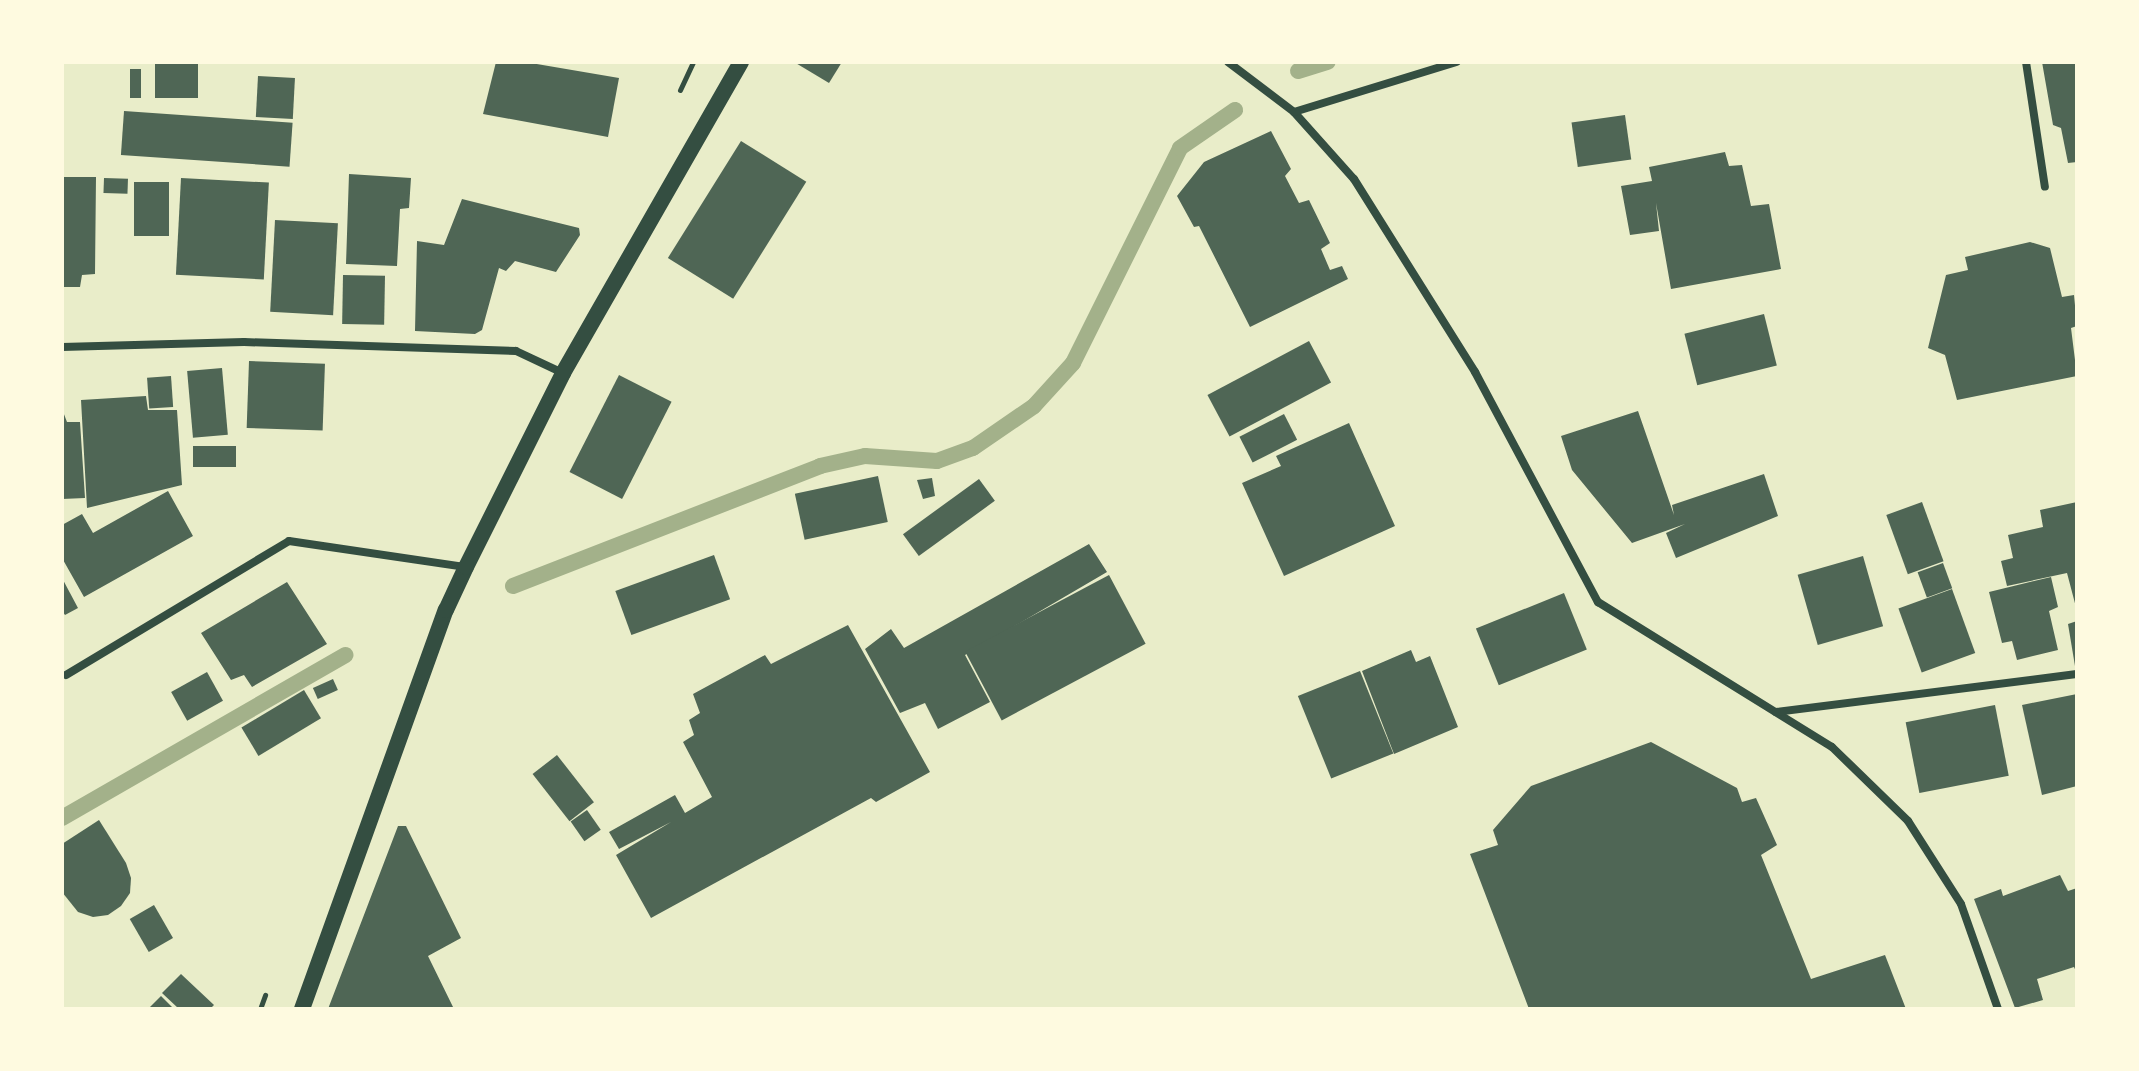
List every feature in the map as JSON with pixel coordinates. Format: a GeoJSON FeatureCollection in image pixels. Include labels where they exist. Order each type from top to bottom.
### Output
{"type":"FeatureCollection","features":[{"type":"Feature","properties":{"kind":"main road"},"geometry":{"type":"LineString","coordinates":[[302,1009],[446,610],[563,373],[741,62]]}},
{"type":"Feature","properties":{"kind":"street"},"geometry":{"type":"LineString","coordinates":[[1228,62],[1294,112],[1354,179],[1467,359],[1598,602],[1832,747],[1908,821],[1961,904],[1998,1009]]}},
{"type":"Feature","properties":{"kind":"street"},"geometry":{"type":"LineString","coordinates":[[1294,112],[1457,62]]}},
{"type":"Feature","properties":{"kind":"street"},"geometry":{"type":"LineString","coordinates":[[2026,62],[2045,187]]}},
{"type":"Feature","properties":{"kind":"street"},"geometry":{"type":"LineString","coordinates":[[62,347],[244,342],[516,351],[563,373]]}},
{"type":"Feature","properties":{"kind":"street"},"geometry":{"type":"LineString","coordinates":[[66,675],[289,541],[466,567]]}},
{"type":"Feature","properties":{"kind":"street"},"geometry":{"type":"LineString","coordinates":[[1776,712],[2077,674]]}},
{"type":"Feature","properties":{"kind":"building"},"geometry":{"type":"Polygon","coordinates":[[[155,62],[198,62],[198,98],[155,98],[155,62]]]}},
{"type":"Feature","properties":{"kind":"building"},"geometry":{"type":"Polygon","coordinates":[[[496,62],[525,62],[619,78],[608,137],[483,114],[496,62]]]}},
{"type":"Feature","properties":{"kind":"building"},"geometry":{"type":"Polygon","coordinates":[[[794,62],[842,62],[829,83],[794,62]]]}},
{"type":"Feature","properties":{"kind":"building"},"geometry":{"type":"Polygon","coordinates":[[[2042,62],[2077,62],[2077,162],[2068,163],[2061,128],[2053,125],[2042,62]]]}},
{"type":"Feature","properties":{"kind":"building"},"geometry":{"type":"Polygon","coordinates":[[[130,69],[141,69],[141,98],[130,98],[130,69]]]}},
{"type":"Feature","properties":{"kind":"building"},"geometry":{"type":"Polygon","coordinates":[[[258,76],[295,78],[293,119],[256,117],[258,76]]]}},
{"type":"Feature","properties":{"kind":"building"},"geometry":{"type":"Polygon","coordinates":[[[124,111],[293,123],[290,167],[121,155],[124,111]]]}},
{"type":"Feature","properties":{"kind":"building"},"geometry":{"type":"Polygon","coordinates":[[[1625,115],[1631,160],[1578,167],[1572,123],[1625,115]]]}},
{"type":"Feature","properties":{"kind":"building"},"geometry":{"type":"Polygon","coordinates":[[[1271,131],[1291,169],[1285,176],[1299,203],[1309,200],[1330,243],[1321,249],[1330,270],[1342,266],[1348,279],[1250,327],[1199,226],[1194,227],[1177,196],[1204,162],[1271,131]]]}},
{"type":"Feature","properties":{"kind":"building"},"geometry":{"type":"Polygon","coordinates":[[[741,141],[806,182],[733,299],[668,258],[741,141]]]}},
{"type":"Feature","properties":{"kind":"building"},"geometry":{"type":"Polygon","coordinates":[[[1725,152],[1729,166],[1742,165],[1751,206],[1769,204],[1781,269],[1671,289],[1656,203],[1659,231],[1630,235],[1621,186],[1652,181],[1649,167],[1725,152]]]}},
{"type":"Feature","properties":{"kind":"building"},"geometry":{"type":"Polygon","coordinates":[[[349,174],[411,178],[409,208],[400,209],[397,266],[346,264],[349,174]]]}},
{"type":"Feature","properties":{"kind":"building"},"geometry":{"type":"Polygon","coordinates":[[[62,177],[96,177],[95,274],[82,275],[80,287],[62,287],[62,177]]]}},
{"type":"Feature","properties":{"kind":"building"},"geometry":{"type":"Polygon","coordinates":[[[104,178],[128,179],[127,194],[103,193],[104,178]]]}},
{"type":"Feature","properties":{"kind":"building"},"geometry":{"type":"Polygon","coordinates":[[[181,178],[269,183],[264,279],[176,275],[181,178]]]}},
{"type":"Feature","properties":{"kind":"building"},"geometry":{"type":"Polygon","coordinates":[[[134,182],[169,182],[169,236],[134,236],[134,182]]]}},
{"type":"Feature","properties":{"kind":"building"},"geometry":{"type":"Polygon","coordinates":[[[462,199],[579,228],[580,235],[556,272],[515,261],[506,271],[499,268],[482,330],[475,334],[415,331],[417,241],[444,245],[462,199]]]}},
{"type":"Feature","properties":{"kind":"building"},"geometry":{"type":"Polygon","coordinates":[[[275,220],[338,223],[333,315],[270,312],[275,220]]]}},
{"type":"Feature","properties":{"kind":"building"},"geometry":{"type":"Polygon","coordinates":[[[2030,242],[2050,248],[2062,297],[2074,295],[2077,326],[2071,328],[2077,376],[1957,400],[1945,355],[1928,348],[1946,275],[1968,270],[1965,257],[2030,242]]]}},
{"type":"Feature","properties":{"kind":"building"},"geometry":{"type":"Polygon","coordinates":[[[343,275],[385,276],[384,325],[342,324],[343,275]]]}},
{"type":"Feature","properties":{"kind":"building"},"geometry":{"type":"Polygon","coordinates":[[[1764,314],[1777,365],[1697,385],[1684,334],[1764,314]]]}},
{"type":"Feature","properties":{"kind":"building"},"geometry":{"type":"Polygon","coordinates":[[[1309,341],[1331,382],[1230,436],[1207,395],[1309,341]]]}},
{"type":"Feature","properties":{"kind":"building"},"geometry":{"type":"Polygon","coordinates":[[[249,361],[325,364],[323,431],[247,428],[249,361]]]}},
{"type":"Feature","properties":{"kind":"building"},"geometry":{"type":"Polygon","coordinates":[[[222,368],[228,435],[193,438],[187,371],[222,368]]]}},
{"type":"Feature","properties":{"kind":"building"},"geometry":{"type":"Polygon","coordinates":[[[619,375],[672,402],[622,499],[570,472],[619,375]]]}},
{"type":"Feature","properties":{"kind":"building"},"geometry":{"type":"Polygon","coordinates":[[[171,376],[173,407],[149,409],[147,378],[171,376]]]}},
{"type":"Feature","properties":{"kind":"building"},"geometry":{"type":"Polygon","coordinates":[[[146,396],[148,410],[177,410],[182,485],[87,508],[81,400],[146,396]]]}},
{"type":"Feature","properties":{"kind":"building"},"geometry":{"type":"Polygon","coordinates":[[[62,409],[67,422],[80,422],[85,498],[62,499],[62,409]]]}},
{"type":"Feature","properties":{"kind":"building"},"geometry":{"type":"Polygon","coordinates":[[[1638,411],[1674,515],[1672,505],[1764,474],[1778,516],[1676,558],[1666,533],[1685,524],[1632,543],[1572,470],[1561,436],[1638,411]]]}},
{"type":"Feature","properties":{"kind":"building"},"geometry":{"type":"Polygon","coordinates":[[[1284,414],[1297,440],[1253,463],[1239,437],[1284,414]]]}},
{"type":"Feature","properties":{"kind":"building"},"geometry":{"type":"Polygon","coordinates":[[[1349,423],[1395,526],[1284,576],[1242,483],[1281,466],[1276,456],[1349,423]]]}},
{"type":"Feature","properties":{"kind":"building"},"geometry":{"type":"Polygon","coordinates":[[[193,446],[236,446],[236,467],[193,467],[193,446]]]}},
{"type":"Feature","properties":{"kind":"building"},"geometry":{"type":"Polygon","coordinates":[[[878,476],[888,522],[805,540],[795,494],[878,476]]]}},
{"type":"Feature","properties":{"kind":"building"},"geometry":{"type":"Polygon","coordinates":[[[932,478],[935,496],[923,499],[917,480],[932,478]]]}},
{"type":"Feature","properties":{"kind":"building"},"geometry":{"type":"Polygon","coordinates":[[[979,479],[995,501],[919,556],[903,534],[979,479]]]}},
{"type":"Feature","properties":{"kind":"building"},"geometry":{"type":"Polygon","coordinates":[[[168,491],[193,536],[84,597],[62,558],[62,525],[82,514],[93,533],[168,491]]]}},
{"type":"Feature","properties":{"kind":"building"},"geometry":{"type":"Polygon","coordinates":[[[1922,502],[1944,561],[1908,574],[1886,515],[1922,502]]]}},
{"type":"Feature","properties":{"kind":"building"},"geometry":{"type":"Polygon","coordinates":[[[2077,502],[2077,611],[2067,573],[2007,586],[2001,561],[2013,558],[2008,535],[2043,527],[2040,510],[2077,502]]]}},
{"type":"Feature","properties":{"kind":"building"},"geometry":{"type":"Polygon","coordinates":[[[1089,544],[1107,572],[965,655],[990,702],[938,729],[925,703],[900,713],[865,649],[891,629],[904,648],[1089,544]]]}},
{"type":"Feature","properties":{"kind":"building"},"geometry":{"type":"Polygon","coordinates":[[[714,555],[730,599],[631,635],[615,591],[714,555]]]}},
{"type":"Feature","properties":{"kind":"building"},"geometry":{"type":"Polygon","coordinates":[[[1863,556],[1883,626],[1818,645],[1798,575],[1863,556]]]}},
{"type":"Feature","properties":{"kind":"building"},"geometry":{"type":"Polygon","coordinates":[[[1943,563],[1952,588],[1927,598],[1918,572],[1943,563]]]}},
{"type":"Feature","properties":{"kind":"building"},"geometry":{"type":"Polygon","coordinates":[[[1109,575],[1146,644],[1002,720],[965,652],[1109,575]]]}},
{"type":"Feature","properties":{"kind":"building"},"geometry":{"type":"Polygon","coordinates":[[[2051,577],[2058,607],[2049,611],[2058,650],[2017,660],[2012,641],[2002,643],[1989,592],[2051,577]]]}},
{"type":"Feature","properties":{"kind":"building"},"geometry":{"type":"Polygon","coordinates":[[[62,578],[78,608],[65,615],[62,611],[62,578]]]}},
{"type":"Feature","properties":{"kind":"building"},"geometry":{"type":"Polygon","coordinates":[[[287,582],[327,644],[252,687],[244,675],[231,680],[201,633],[287,582]]]}},
{"type":"Feature","properties":{"kind":"building"},"geometry":{"type":"Polygon","coordinates":[[[1952,589],[1975,653],[1922,672],[1898,608],[1952,589]]]}},
{"type":"Feature","properties":{"kind":"building"},"geometry":{"type":"Polygon","coordinates":[[[1564,593],[1587,650],[1499,685],[1476,629],[1564,593]]]}},
{"type":"Feature","properties":{"kind":"building"},"geometry":{"type":"Polygon","coordinates":[[[2077,621],[2077,665],[2075,666],[2068,624],[2077,621]]]}},
{"type":"Feature","properties":{"kind":"building"},"geometry":{"type":"Polygon","coordinates":[[[848,625],[930,772],[876,802],[871,798],[651,918],[616,855],[671,822],[619,849],[609,832],[675,795],[685,813],[712,797],[683,742],[694,735],[689,720],[700,713],[693,694],[765,655],[771,664],[848,625]]]}},
{"type":"Feature","properties":{"kind":"building"},"geometry":{"type":"Polygon","coordinates":[[[1411,650],[1416,662],[1430,656],[1458,727],[1394,754],[1362,671],[1411,650]]]}},
{"type":"Feature","properties":{"kind":"building"},"geometry":{"type":"Polygon","coordinates":[[[1360,671],[1393,754],[1331,779],[1298,696],[1360,671]]]}},
{"type":"Feature","properties":{"kind":"building"},"geometry":{"type":"Polygon","coordinates":[[[207,672],[223,701],[187,721],[171,692],[207,672]]]}},
{"type":"Feature","properties":{"kind":"building"},"geometry":{"type":"Polygon","coordinates":[[[333,679],[338,690],[318,699],[313,688],[333,679]]]}},
{"type":"Feature","properties":{"kind":"building"},"geometry":{"type":"Polygon","coordinates":[[[304,690],[321,718],[258,756],[241,728],[304,690]]]}},
{"type":"Feature","properties":{"kind":"building"},"geometry":{"type":"Polygon","coordinates":[[[2077,694],[2077,786],[2042,795],[2022,705],[2077,694]]]}},
{"type":"Feature","properties":{"kind":"building"},"geometry":{"type":"Polygon","coordinates":[[[1995,705],[2009,776],[1919,793],[1906,722],[1995,705]]]}},
{"type":"Feature","properties":{"kind":"building"},"geometry":{"type":"Polygon","coordinates":[[[1651,742],[1737,788],[1742,802],[1756,798],[1777,845],[1761,855],[1811,979],[1885,955],[1906,1009],[1529,1009],[1470,854],[1498,845],[1493,830],[1531,786],[1651,742]]]}},
{"type":"Feature","properties":{"kind":"building"},"geometry":{"type":"Polygon","coordinates":[[[557,755],[594,802],[570,821],[533,774],[557,755]]]}},
{"type":"Feature","properties":{"kind":"building"},"geometry":{"type":"Polygon","coordinates":[[[587,810],[601,830],[584,841],[571,821],[587,810]]]}},
{"type":"Feature","properties":{"kind":"building"},"geometry":{"type":"Polygon","coordinates":[[[99,820],[126,863],[131,878],[130,893],[121,906],[108,915],[93,917],[78,912],[62,892],[62,844],[99,820]]]}},
{"type":"Feature","properties":{"kind":"building"},"geometry":{"type":"Polygon","coordinates":[[[398,826],[406,826],[461,938],[428,956],[454,1009],[328,1009],[398,826]]]}},
{"type":"Feature","properties":{"kind":"building"},"geometry":{"type":"Polygon","coordinates":[[[2060,875],[2068,891],[2077,888],[2077,974],[2074,967],[2037,979],[2043,1000],[2015,1008],[1974,899],[2001,889],[2003,896],[2060,875]]]}},
{"type":"Feature","properties":{"kind":"building"},"geometry":{"type":"Polygon","coordinates":[[[154,905],[173,938],[149,952],[130,919],[154,905]]]}},
{"type":"Feature","properties":{"kind":"building"},"geometry":{"type":"Polygon","coordinates":[[[181,974],[214,1005],[210,1009],[179,1009],[162,993],[181,974]]]}},
{"type":"Feature","properties":{"kind":"building"},"geometry":{"type":"Polygon","coordinates":[[[161,996],[174,1009],[148,1009],[161,996]]]}},
{"type":"Feature","properties":{"kind":"waterway"},"geometry":{"type":"LineString","coordinates":[[1298,71],[1328,62]]}},
{"type":"Feature","properties":{"kind":"waterway"},"geometry":{"type":"LineString","coordinates":[[513,586],[820,466],[865,456],[937,461],[973,448],[1034,406],[1073,363],[1180,148],[1235,110]]}},
{"type":"Feature","properties":{"kind":"waterway"},"geometry":{"type":"LineString","coordinates":[[62,818],[346,655]]}}]}
